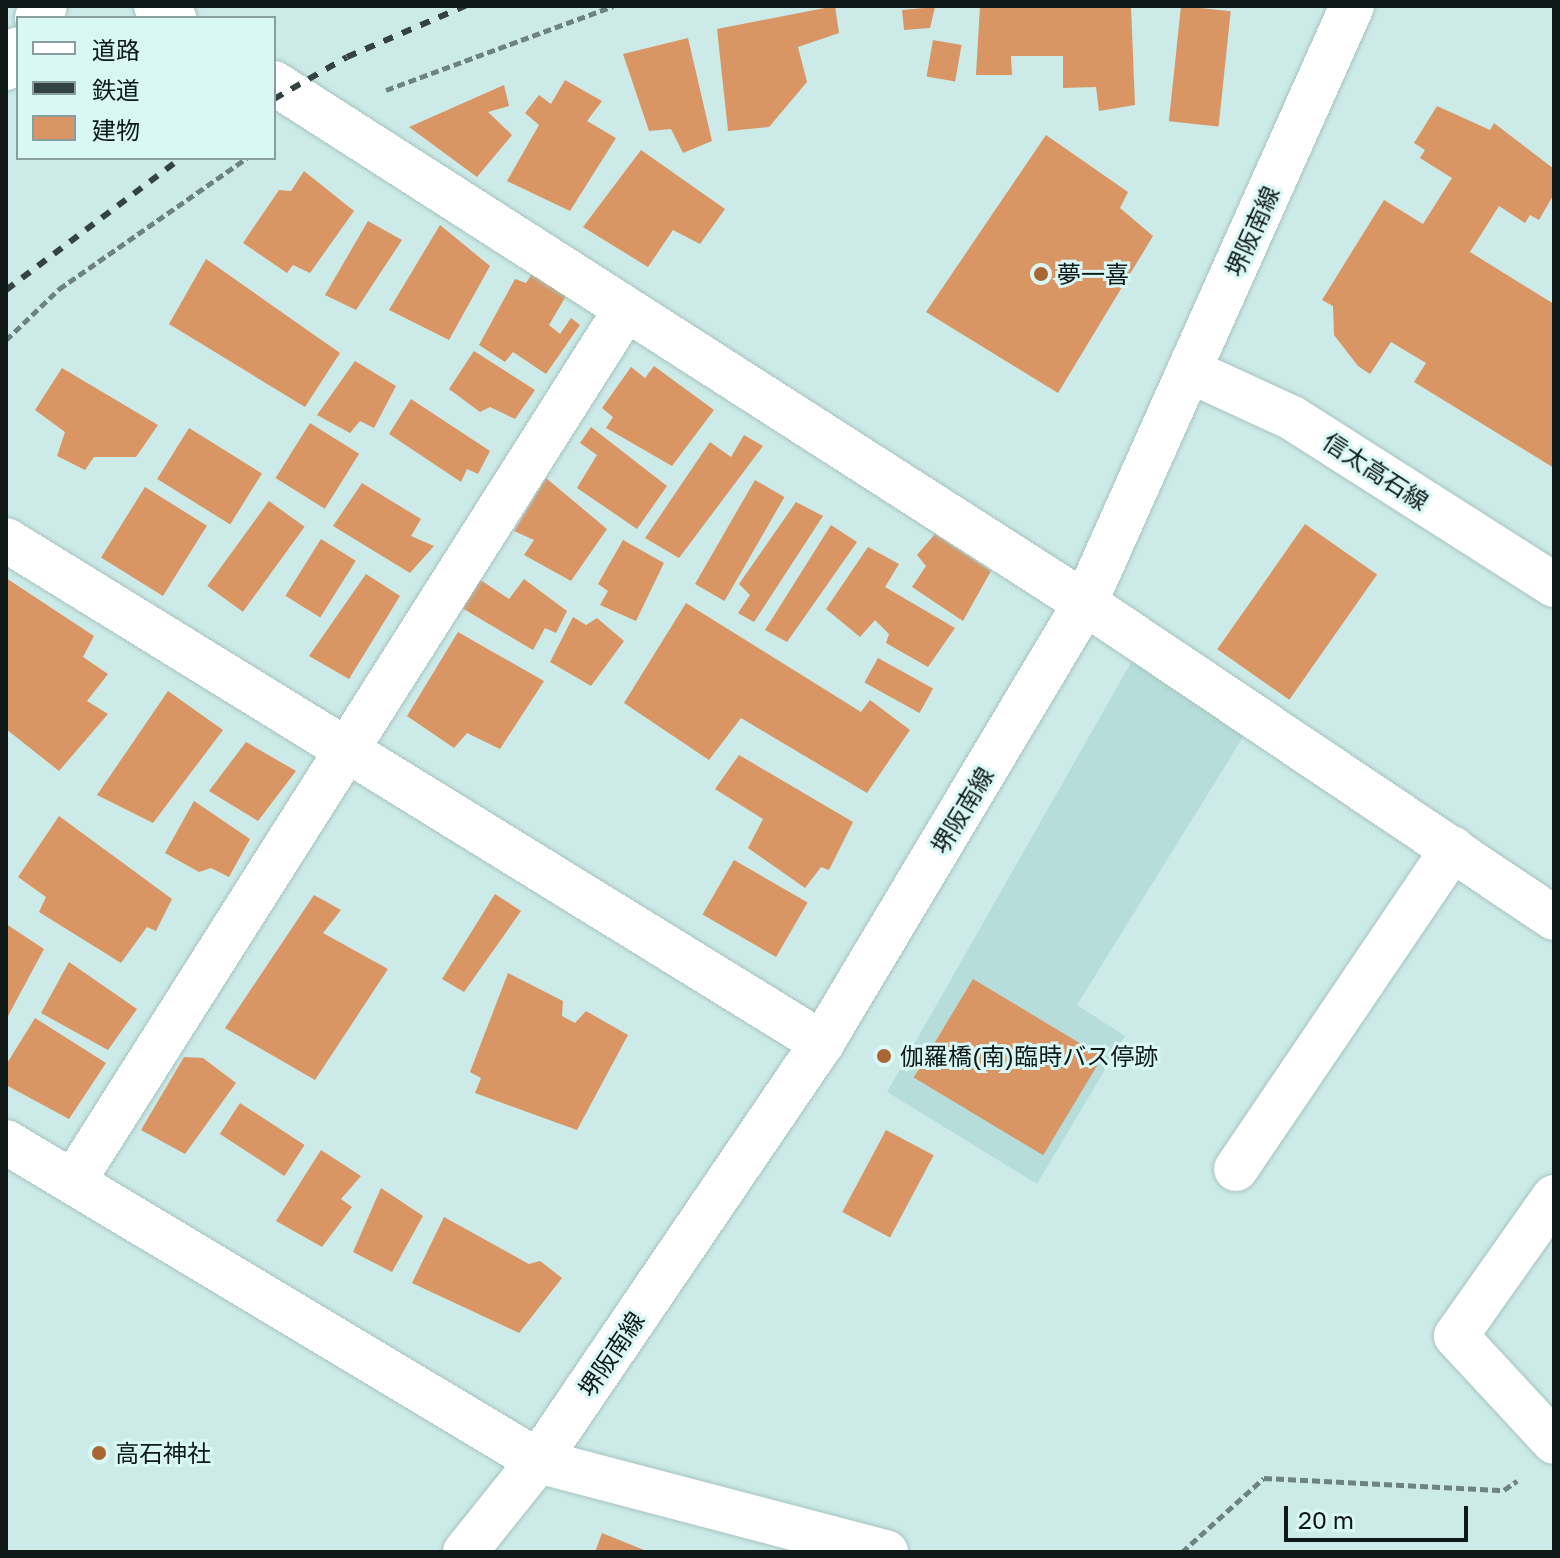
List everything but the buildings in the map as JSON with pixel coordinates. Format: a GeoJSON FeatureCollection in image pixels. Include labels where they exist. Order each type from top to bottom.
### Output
{"type":"FeatureCollection","features":[{"type":"Feature","properties":{"kind":"street","name":"堺阪南線"},"geometry":{"type":"LineString","coordinates":[[478,1544],[538,1461],[822,1043],[1085,603],[1352,6]]}},
{"type":"Feature","properties":{"kind":"street"},"geometry":{"type":"LineString","coordinates":[[276,84],[624,312],[1085,603],[1554,918]]}},
{"type":"Feature","properties":{"kind":"street"},"geometry":{"type":"LineString","coordinates":[[73,1182],[624,312]]}},
{"type":"Feature","properties":{"kind":"street","name":"信太高石線"},"geometry":{"type":"LineString","coordinates":[[1190,371],[1292,418],[1554,585]]}},
{"type":"Feature","properties":{"kind":"street"},"geometry":{"type":"LineString","coordinates":[[6,540],[822,1043]]}},
{"type":"Feature","properties":{"kind":"street"},"geometry":{"type":"LineString","coordinates":[[1236,1169],[1453,849]]}},
{"type":"Feature","properties":{"kind":"street"},"geometry":{"type":"LineString","coordinates":[[6,1142],[538,1461],[886,1552]]}},
{"type":"Feature","properties":{"kind":"street"},"geometry":{"type":"LineString","coordinates":[[1542,1457],[1456,1336],[1554,1197]]}},
{"type":"Feature","properties":{"kind":"path"},"geometry":{"type":"LineString","coordinates":[[327,117],[434,67],[613,6]]}},
{"type":"Feature","properties":{"kind":"path"},"geometry":{"type":"LineString","coordinates":[[6,340],[59,289],[244,160]]}},
{"type":"Feature","properties":{"kind":"path"},"geometry":{"type":"LineString","coordinates":[[1182,1552],[1264,1478],[1504,1490],[1542,1457]]}},
{"type":"Feature","properties":{"kind":"shaded area"},"geometry":{"type":"Polygon","coordinates":[[[1133,659],[1245,734],[1077,1005],[1125,1036],[1037,1184],[887,1092],[1133,659]]]}},
{"type":"Feature","properties":{"kind":"railway"},"geometry":{"type":"LineString","coordinates":[[276,98],[347,57],[465,6]]}},
{"type":"Feature","properties":{"kind":"railway"},"geometry":{"type":"LineString","coordinates":[[6,290],[178,160]]}},
{"type":"Feature","properties":{"kind":"place","name":"夢一喜"},"geometry":{"type":"Point","coordinates":[1041,274]}},
{"type":"Feature","properties":{"kind":"place","name":"伽羅橋(南)臨時バス停跡"},"geometry":{"type":"Point","coordinates":[884,1056]}},
{"type":"Feature","properties":{"kind":"place","name":"高石神社"},"geometry":{"type":"Point","coordinates":[99,1453]}}]}
